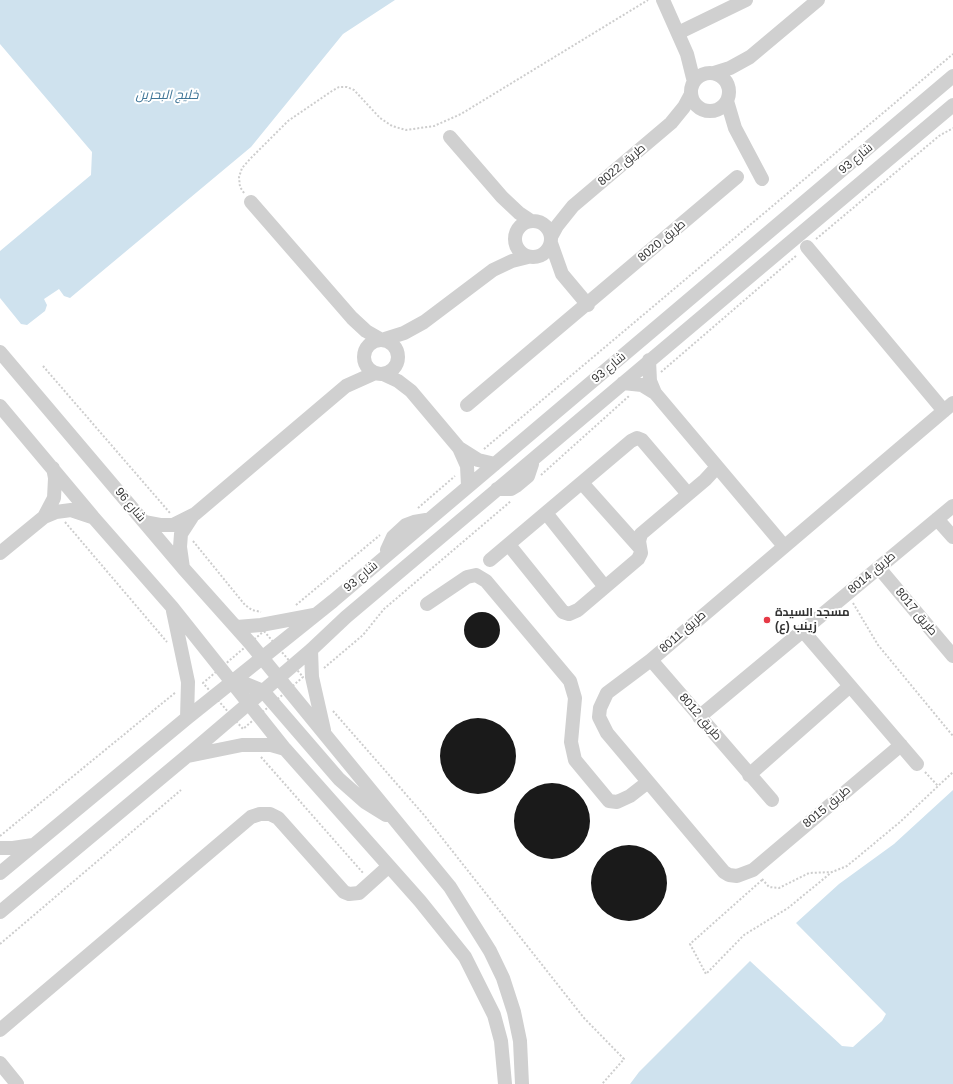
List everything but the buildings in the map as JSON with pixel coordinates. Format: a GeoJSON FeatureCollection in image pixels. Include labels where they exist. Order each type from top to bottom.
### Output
{"type":"FeatureCollection","features":[{"type":"Feature","properties":{"kind":"street"},"geometry":{"type":"LineString","coordinates":[[663,0],[681,39],[696,104],[724,118],[735,128]]}},
{"type":"Feature","properties":{"kind":"street"},"geometry":{"type":"LineString","coordinates":[[681,39],[746,0]]}},
{"type":"Feature","properties":{"kind":"street"},"geometry":{"type":"LineString","coordinates":[[709,110],[718,109],[728,95],[736,74],[750,57],[818,0]]}},
{"type":"Feature","properties":{"kind":"street"},"geometry":{"type":"LineString","coordinates":[[681,39],[712,73],[724,79],[735,128],[762,179]]}},
{"type":"Feature","properties":{"kind":"street"},"geometry":{"type":"LineString","coordinates":[[692,88],[704,74],[730,68],[750,57]]}},
{"type":"Feature","properties":{"kind":"street","name":"شارع 93"},"geometry":{"type":"LineString","coordinates":[[0,873],[186,718],[316,614],[429,520],[953,76]]}},
{"type":"Feature","properties":{"kind":"street","name":"طريق 8022"},"geometry":{"type":"LineString","coordinates":[[551,240],[557,226],[573,206],[671,123],[684,107],[692,88]]}},
{"type":"Feature","properties":{"kind":"street","name":"شارع 93"},"geometry":{"type":"LineString","coordinates":[[0,912],[279,678],[346,616],[953,105]]}},
{"type":"Feature","properties":{"kind":"street","name":"طريق 8022"},"geometry":{"type":"LineString","coordinates":[[671,123],[692,113],[709,110]]}},
{"type":"Feature","properties":{"kind":"street"},"geometry":{"type":"LineString","coordinates":[[930,124],[946,122],[953,118]]}},
{"type":"Feature","properties":{"kind":"street"},"geometry":{"type":"LineString","coordinates":[[450,137],[502,197],[519,213],[546,227],[562,274]]}},
{"type":"Feature","properties":{"kind":"street","name":"طريق 8020"},"geometry":{"type":"LineString","coordinates":[[467,405],[737,177]]}},
{"type":"Feature","properties":{"kind":"street"},"geometry":{"type":"LineString","coordinates":[[502,197],[519,251],[562,274],[588,304]]}},
{"type":"Feature","properties":{"kind":"street"},"geometry":{"type":"LineString","coordinates":[[251,202],[352,318],[366,330],[394,345],[411,391]]}},
{"type":"Feature","properties":{"kind":"street","name":"طريق 8022"},"geometry":{"type":"LineString","coordinates":[[533,221],[555,216],[573,206]]}},
{"type":"Feature","properties":{"kind":"street"},"geometry":{"type":"LineString","coordinates":[[493,270],[525,222],[533,221]]}},
{"type":"Feature","properties":{"kind":"street"},"geometry":{"type":"LineString","coordinates":[[144,522],[167,526],[181,526],[346,386],[371,342],[404,334],[424,322],[493,270],[512,261],[532,257],[546,252],[551,240]]}},
{"type":"Feature","properties":{"kind":"street"},"geometry":{"type":"LineString","coordinates":[[807,247],[948,407]]}},
{"type":"Feature","properties":{"kind":"street"},"geometry":{"type":"LineString","coordinates":[[352,318],[362,340],[364,356],[369,370],[398,381],[411,391],[470,462],[468,486]]}},
{"type":"Feature","properties":{"kind":"street"},"geometry":{"type":"LineString","coordinates":[[346,386],[393,370],[409,338],[424,322]]}},
{"type":"Feature","properties":{"kind":"street","name":"شارع 96"},"geometry":{"type":"LineString","coordinates":[[0,352],[183,568],[279,678],[450,887],[490,951],[503,978],[514,1012],[522,1055],[522,1084]]}},
{"type":"Feature","properties":{"kind":"street"},"geometry":{"type":"LineString","coordinates":[[649,360],[650,381],[655,393],[784,546]]}},
{"type":"Feature","properties":{"kind":"street"},"geometry":{"type":"LineString","coordinates":[[623,383],[642,385],[655,393]]}},
{"type":"Feature","properties":{"kind":"street"},"geometry":{"type":"LineString","coordinates":[[0,406],[54,468],[93,517],[172,607],[285,749],[389,866],[465,957],[494,1015],[501,1041],[505,1084]]}},
{"type":"Feature","properties":{"kind":"street","name":"طريق 8011"},"geometry":{"type":"LineString","coordinates":[[757,874],[738,876],[729,875],[724,872],[604,729],[599,717],[600,708],[607,693],[651,660],[948,407]]}},
{"type":"Feature","properties":{"kind":"street"},"geometry":{"type":"LineString","coordinates":[[490,560],[631,441],[637,438],[642,440],[688,494]]}},
{"type":"Feature","properties":{"kind":"street"},"geometry":{"type":"LineString","coordinates":[[470,462],[495,464]]}},
{"type":"Feature","properties":{"kind":"street"},"geometry":{"type":"LineString","coordinates":[[508,545],[563,612],[569,614],[578,610],[638,559],[641,534],[717,467]]}},
{"type":"Feature","properties":{"kind":"street"},"geometry":{"type":"LineString","coordinates":[[50,514],[54,498],[54,468]]}},
{"type":"Feature","properties":{"kind":"street"},"geometry":{"type":"LineString","coordinates":[[582,483],[640,548]]}},
{"type":"Feature","properties":{"kind":"street","name":"طريق 8014"},"geometry":{"type":"LineString","coordinates":[[700,717],[953,506]]}},
{"type":"Feature","properties":{"kind":"street"},"geometry":{"type":"LineString","coordinates":[[0,553],[50,514],[71,510],[93,517]]}},
{"type":"Feature","properties":{"kind":"street"},"geometry":{"type":"LineString","coordinates":[[546,513],[605,587]]}},
{"type":"Feature","properties":{"kind":"street"},"geometry":{"type":"LineString","coordinates":[[937,519],[953,537]]}},
{"type":"Feature","properties":{"kind":"street"},"geometry":{"type":"LineString","coordinates":[[181,526],[180,540],[183,568]]}},
{"type":"Feature","properties":{"kind":"street","name":"طريق 8017"},"geometry":{"type":"LineString","coordinates":[[879,568],[953,656]]}},
{"type":"Feature","properties":{"kind":"street"},"geometry":{"type":"LineString","coordinates":[[427,604],[467,577],[476,575],[486,581],[570,681],[575,698],[571,742],[575,760],[609,802],[617,802],[630,796],[648,782]]}},
{"type":"Feature","properties":{"kind":"street"},"geometry":{"type":"LineString","coordinates":[[172,607],[188,682],[186,718]]}},
{"type":"Feature","properties":{"kind":"street"},"geometry":{"type":"LineString","coordinates":[[236,627],[261,625],[316,614]]}},
{"type":"Feature","properties":{"kind":"street"},"geometry":{"type":"LineString","coordinates":[[803,631],[917,764]]}},
{"type":"Feature","properties":{"kind":"street"},"geometry":{"type":"LineString","coordinates":[[311,650],[312,677],[325,733]]}},
{"type":"Feature","properties":{"kind":"street","name":"طريق 8012"},"geometry":{"type":"LineString","coordinates":[[651,660],[772,800]]}},
{"type":"Feature","properties":{"kind":"street"},"geometry":{"type":"LineString","coordinates":[[231,682],[246,684],[263,691],[339,779],[365,802],[394,820]]}},
{"type":"Feature","properties":{"kind":"street"},"geometry":{"type":"LineString","coordinates":[[749,774],[850,686]]}},
{"type":"Feature","properties":{"kind":"street"},"geometry":{"type":"LineString","coordinates":[[187,756],[242,745],[271,745],[285,749]]}},
{"type":"Feature","properties":{"kind":"street","name":"طريق 8015"},"geometry":{"type":"LineString","coordinates":[[757,874],[901,745]]}},
{"type":"Feature","properties":{"kind":"street"},"geometry":{"type":"LineString","coordinates":[[0,1030],[251,817],[260,814],[270,814],[278,818],[344,892],[349,894],[359,893],[372,883],[389,866]]}},
{"type":"Feature","properties":{"kind":"street"},"geometry":{"type":"LineString","coordinates":[[0,848],[34,845]]}},
{"type":"Feature","properties":{"kind":"street"},"geometry":{"type":"LineString","coordinates":[[0,1063],[17,1084]]}},
{"type":"Feature","properties":{"kind":"path"},"geometry":{"type":"LineString","coordinates":[[251,202],[240,187],[242,168],[268,139],[288,122],[339,87],[347,87],[354,90],[380,118],[392,126],[406,130],[434,126],[461,114],[648,0]]}},
{"type":"Feature","properties":{"kind":"path"},"geometry":{"type":"LineString","coordinates":[[413,510],[420,507],[470,462],[953,54]]}},
{"type":"Feature","properties":{"kind":"path"},"geometry":{"type":"LineString","coordinates":[[43,366],[181,526],[245,605],[257,611],[267,612]]}},
{"type":"Feature","properties":{"kind":"path"},"geometry":{"type":"LineString","coordinates":[[539,476],[642,385]]}},
{"type":"Feature","properties":{"kind":"path"},"geometry":{"type":"LineString","coordinates":[[323,672],[324,667],[328,663],[363,635],[384,609],[516,496]]}},
{"type":"Feature","properties":{"kind":"path"},"geometry":{"type":"LineString","coordinates":[[50,514],[168,643]]}},
{"type":"Feature","properties":{"kind":"path"},"geometry":{"type":"LineString","coordinates":[[294,606],[381,534]]}},
{"type":"Feature","properties":{"kind":"path"},"geometry":{"type":"LineString","coordinates":[[851,601],[878,646],[953,736]]}},
{"type":"Feature","properties":{"kind":"path"},"geometry":{"type":"LineString","coordinates":[[0,836],[188,682]]}},
{"type":"Feature","properties":{"kind":"path"},"geometry":{"type":"LineString","coordinates":[[330,707],[424,816],[584,1018],[624,1059],[602,1084]]}},
{"type":"Feature","properties":{"kind":"path"},"geometry":{"type":"LineString","coordinates":[[260,755],[372,883]]}},
{"type":"Feature","properties":{"kind":"path"},"geometry":{"type":"LineString","coordinates":[[917,764],[938,786]]}},
{"type":"Feature","properties":{"kind":"path"},"geometry":{"type":"LineString","coordinates":[[832,872],[809,873],[779,888],[769,886],[757,874],[690,944],[706,974],[744,935],[788,908],[832,872],[847,866],[900,822],[953,772]]}},
{"type":"Feature","properties":{"kind":"path"},"geometry":{"type":"LineString","coordinates":[[0,944],[181,790]]}},
{"type":"Feature","properties":{"kind":"water","name":"خليج البحرين"},"geometry":{"type":"Polygon","coordinates":[[[0,0],[395,0],[343,34],[251,147],[70,298],[64,296],[59,289],[44,299],[47,305],[45,311],[27,325],[21,324],[0,298],[0,251],[91,175],[92,152],[0,44],[0,0]]]}},
{"type":"Feature","properties":{"kind":"water"},"geometry":{"type":"Polygon","coordinates":[[[953,790],[953,1084],[630,1084],[639,1072],[750,961],[842,1046],[853,1047],[882,1021],[886,1014],[796,923],[839,884],[894,844],[953,790]]]}},
{"type":"Feature","properties":{"kind":"place","name":"مسجد السيدة زينب (ع)"},"geometry":{"type":"Point","coordinates":[767,620]}}]}
